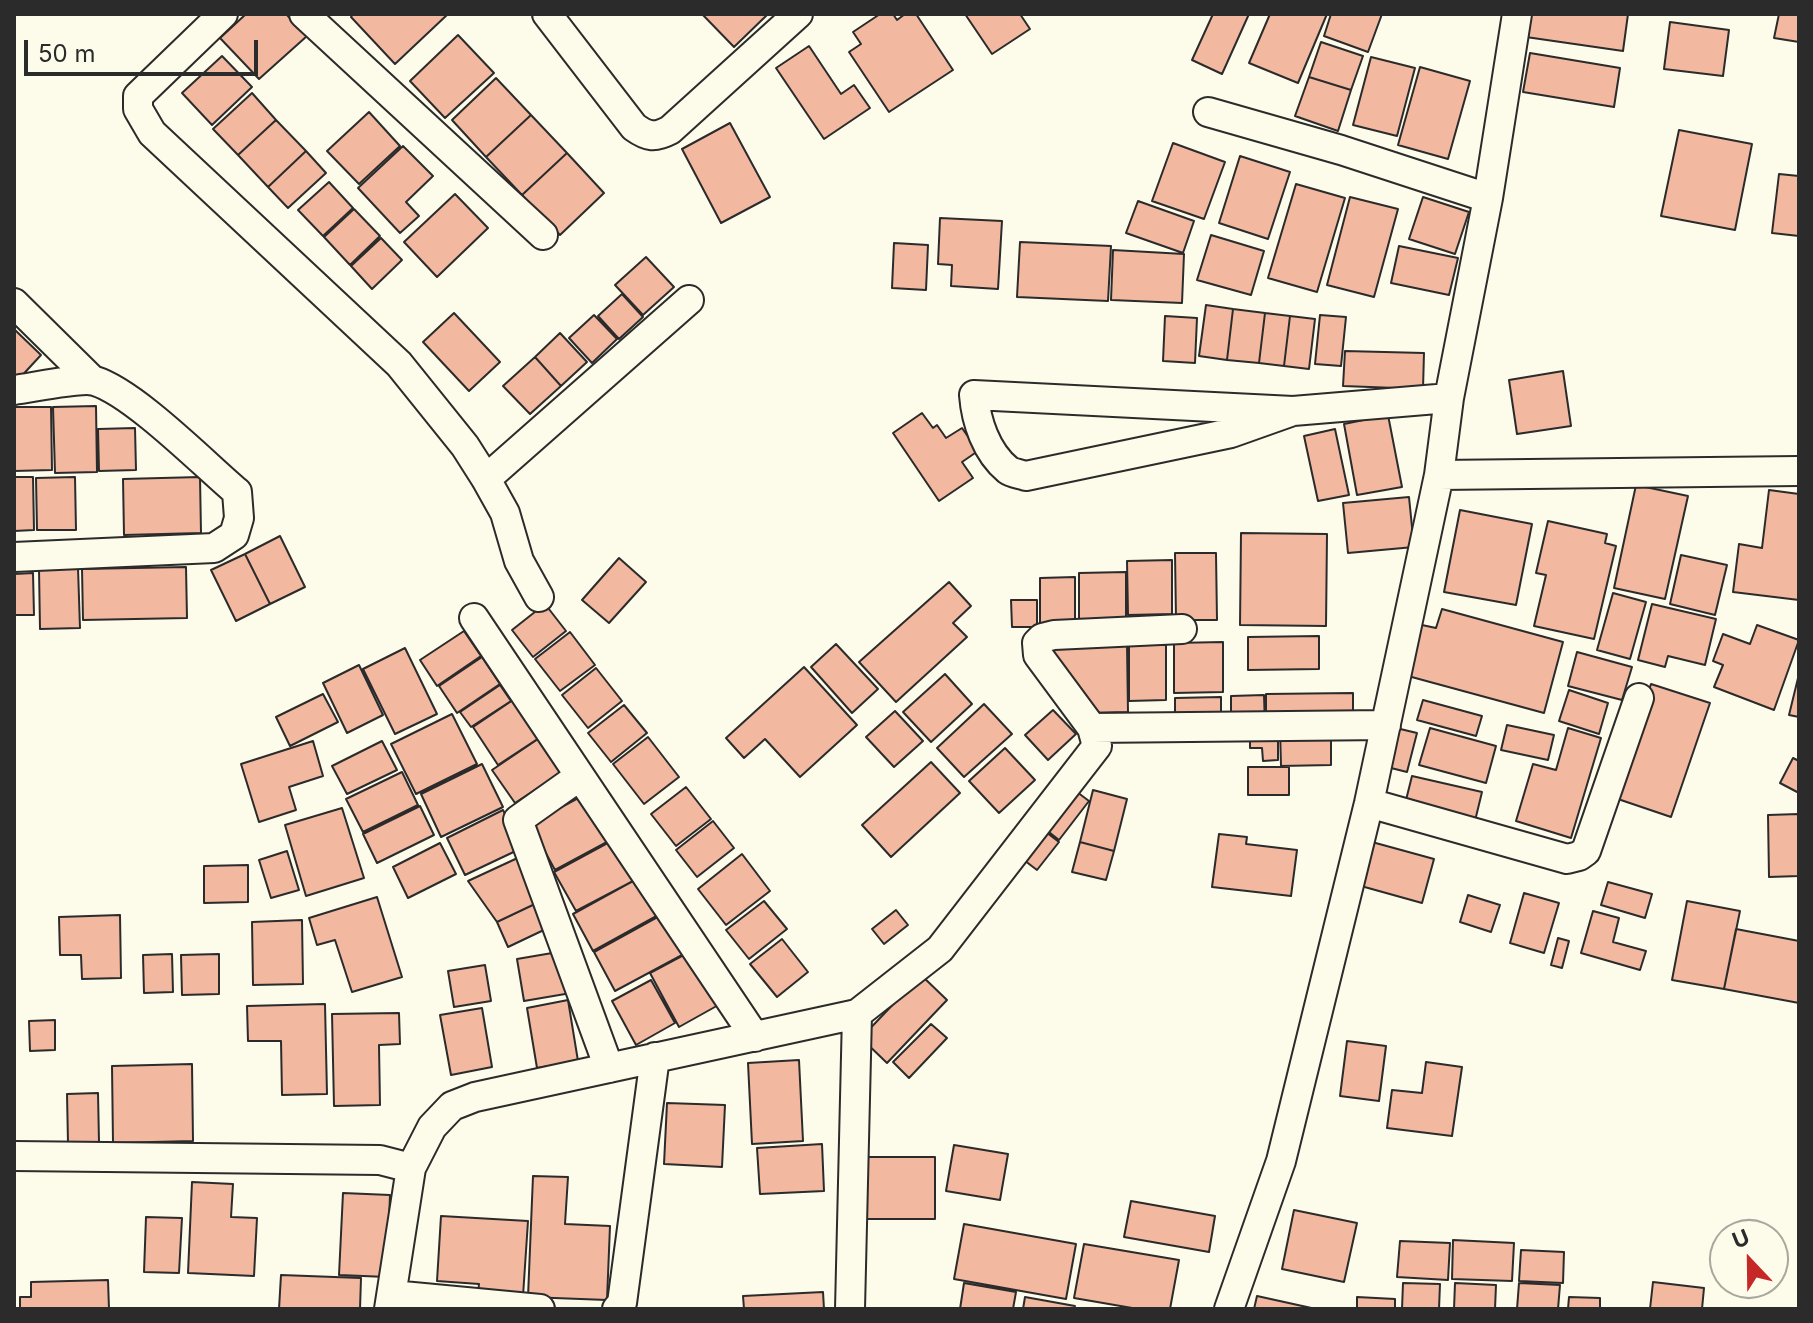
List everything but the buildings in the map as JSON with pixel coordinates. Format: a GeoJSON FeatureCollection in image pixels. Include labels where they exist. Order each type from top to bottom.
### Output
{"type":"FeatureCollection","features":[{"type":"Feature","properties":{"kind":"street"},"geometry":{"type":"LineString","coordinates":[[223,14],[138,96],[138,109],[152,133],[399,364],[465,446],[486,479],[505,513],[519,561],[539,597]]}},
{"type":"Feature","properties":{"kind":"street"},"geometry":{"type":"LineString","coordinates":[[304,14],[543,235]]}},
{"type":"Feature","properties":{"kind":"street"},"geometry":{"type":"LineString","coordinates":[[547,14],[634,127],[647,136],[659,136],[670,130],[798,14]]}},
{"type":"Feature","properties":{"kind":"street"},"geometry":{"type":"LineString","coordinates":[[1229,1309],[1281,1161],[1369,803],[1439,475],[1449,398],[1488,198],[1517,14]]}},
{"type":"Feature","properties":{"kind":"street"},"geometry":{"type":"LineString","coordinates":[[1208,112],[1341,150],[1488,198]]}},
{"type":"Feature","properties":{"kind":"street"},"geometry":{"type":"LineString","coordinates":[[486,479],[689,300]]}},
{"type":"Feature","properties":{"kind":"street"},"geometry":{"type":"LineString","coordinates":[[14,303],[92,380],[137,406],[237,492],[239,518],[234,535],[214,548],[14,557]]}},
{"type":"Feature","properties":{"kind":"street"},"geometry":{"type":"LineString","coordinates":[[14,390],[92,380]]}},
{"type":"Feature","properties":{"kind":"street"},"geometry":{"type":"LineString","coordinates":[[1293,411],[1231,433],[1026,476],[1009,471],[987,443],[976,416],[974,395],[1293,411],[1449,398]]}},
{"type":"Feature","properties":{"kind":"street"},"geometry":{"type":"LineString","coordinates":[[1439,475],[1799,471]]}},
{"type":"Feature","properties":{"kind":"street"},"geometry":{"type":"LineString","coordinates":[[474,618],[755,1037]]}},
{"type":"Feature","properties":{"kind":"street"},"geometry":{"type":"LineString","coordinates":[[540,1309],[390,1302],[411,1168],[432,1127],[452,1106],[475,1097],[857,1014],[940,949],[1097,746],[1092,728],[1038,655],[1037,643],[1054,635],[1182,629]]}},
{"type":"Feature","properties":{"kind":"street"},"geometry":{"type":"LineString","coordinates":[[1369,803],[1567,859],[1579,856],[1586,851],[1639,698]]}},
{"type":"Feature","properties":{"kind":"street"},"geometry":{"type":"LineString","coordinates":[[1092,728],[1386,725]]}},
{"type":"Feature","properties":{"kind":"street"},"geometry":{"type":"LineString","coordinates":[[580,776],[518,820],[609,1068]]}},
{"type":"Feature","properties":{"kind":"street"},"geometry":{"type":"LineString","coordinates":[[850,1309],[857,1014]]}},
{"type":"Feature","properties":{"kind":"street"},"geometry":{"type":"LineString","coordinates":[[617,1309],[622,1303],[655,1057]]}},
{"type":"Feature","properties":{"kind":"street"},"geometry":{"type":"LineString","coordinates":[[14,1156],[380,1160],[411,1168]]}}]}
